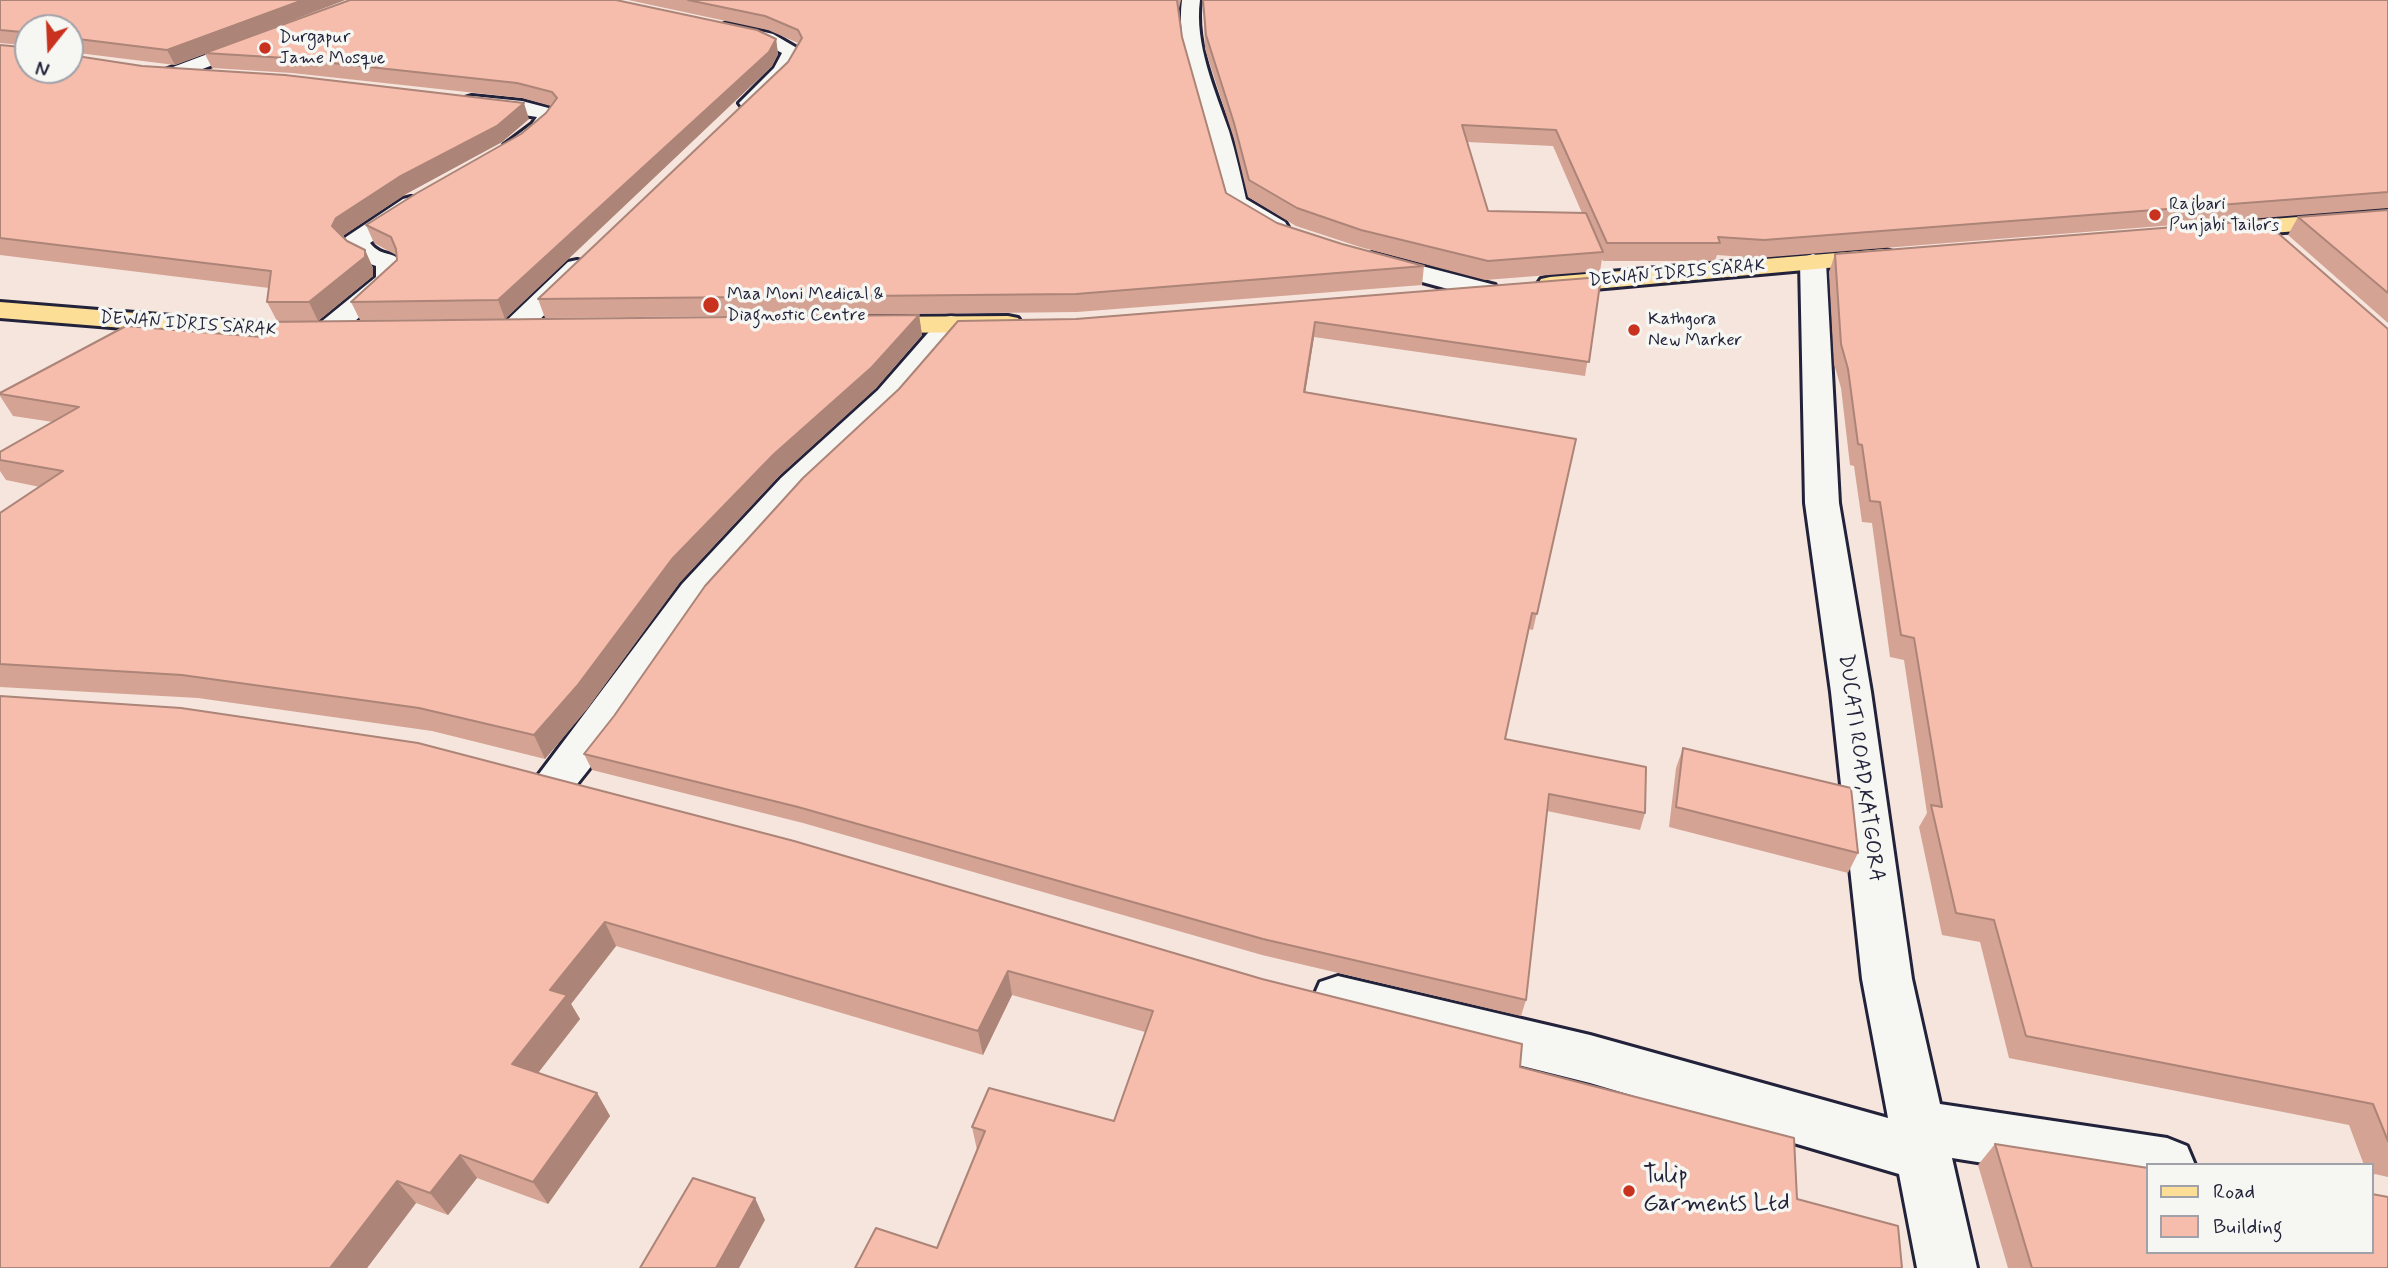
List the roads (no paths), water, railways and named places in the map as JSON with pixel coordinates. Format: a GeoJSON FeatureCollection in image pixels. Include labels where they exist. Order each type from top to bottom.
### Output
{"type":"FeatureCollection","features":[{"type":"Feature","properties":{"kind":"main road"},"geometry":{"type":"LineString","coordinates":[[2192,233],[2388,217]]}},
{"type":"Feature","properties":{"kind":"main road","name":"DEWAN IDRIS SARAK"},"geometry":{"type":"LineString","coordinates":[[1404,297],[1908,255]]}},
{"type":"Feature","properties":{"kind":"main road","name":"DEWAN IDRIS SARAK"},"geometry":{"type":"LineString","coordinates":[[0,310],[271,332],[366,331]]}},
{"type":"Feature","properties":{"kind":"main road"},"geometry":{"type":"LineString","coordinates":[[842,326],[1035,323]]}},
{"type":"Feature","properties":{"kind":"main road"},"geometry":{"type":"LineString","coordinates":[[500,330],[554,330]]}},
{"type":"Feature","properties":{"kind":"street"},"geometry":{"type":"LineString","coordinates":[[1191,0],[1188,7],[1193,44],[1224,151],[1235,203],[1286,233],[1299,237]]}},
{"type":"Feature","properties":{"kind":"street"},"geometry":{"type":"LineString","coordinates":[[707,24],[767,38],[793,51],[782,71],[731,120]]}},
{"type":"Feature","properties":{"kind":"street"},"geometry":{"type":"LineString","coordinates":[[172,74],[270,36]]}},
{"type":"Feature","properties":{"kind":"street"},"geometry":{"type":"LineString","coordinates":[[150,72],[229,77]]}},
{"type":"Feature","properties":{"kind":"street"},"geometry":{"type":"LineString","coordinates":[[444,99],[522,107],[549,114],[540,128],[497,158]]}},
{"type":"Feature","properties":{"kind":"street"},"geometry":{"type":"LineString","coordinates":[[326,332],[389,279],[389,262],[365,254],[355,243],[427,195]]}},
{"type":"Feature","properties":{"kind":"street"},"geometry":{"type":"LineString","coordinates":[[2260,227],[2288,253]]}},
{"type":"Feature","properties":{"kind":"street"},"geometry":{"type":"LineString","coordinates":[[1350,255],[1485,291]]}},
{"type":"Feature","properties":{"kind":"street"},"geometry":{"type":"LineString","coordinates":[[500,330],[589,257]]}},
{"type":"Feature","properties":{"kind":"street","name":"DUCATI ROAD,KATGORA"},"geometry":{"type":"LineString","coordinates":[[1812,262],[1822,503],[1851,692],[1887,979],[1947,1268]]}},
{"type":"Feature","properties":{"kind":"street"},"geometry":{"type":"LineString","coordinates":[[556,782],[604,721],[695,592],[793,485],[889,396],[951,324]]}},
{"type":"Feature","properties":{"kind":"street"},"geometry":{"type":"LineString","coordinates":[[1300,989],[1921,1140],[2147,1163]]}},
{"type":"Feature","properties":{"kind":"place","name":"Durgapur Jame Mosque"},"geometry":{"type":"Point","coordinates":[265,48]}},
{"type":"Feature","properties":{"kind":"place","name":"Rajbari Punjabi Tailors"},"geometry":{"type":"Point","coordinates":[2155,215]}},
{"type":"Feature","properties":{"kind":"place","name":"Maa Moni Medical & Diagnostic Centre"},"geometry":{"type":"Point","coordinates":[711,305]}},
{"type":"Feature","properties":{"kind":"place","name":"Kathgora New Marker"},"geometry":{"type":"Point","coordinates":[1634,330]}},
{"type":"Feature","properties":{"kind":"place","name":"Tulip Garments Ltd"},"geometry":{"type":"Point","coordinates":[1629,1191]}}]}
